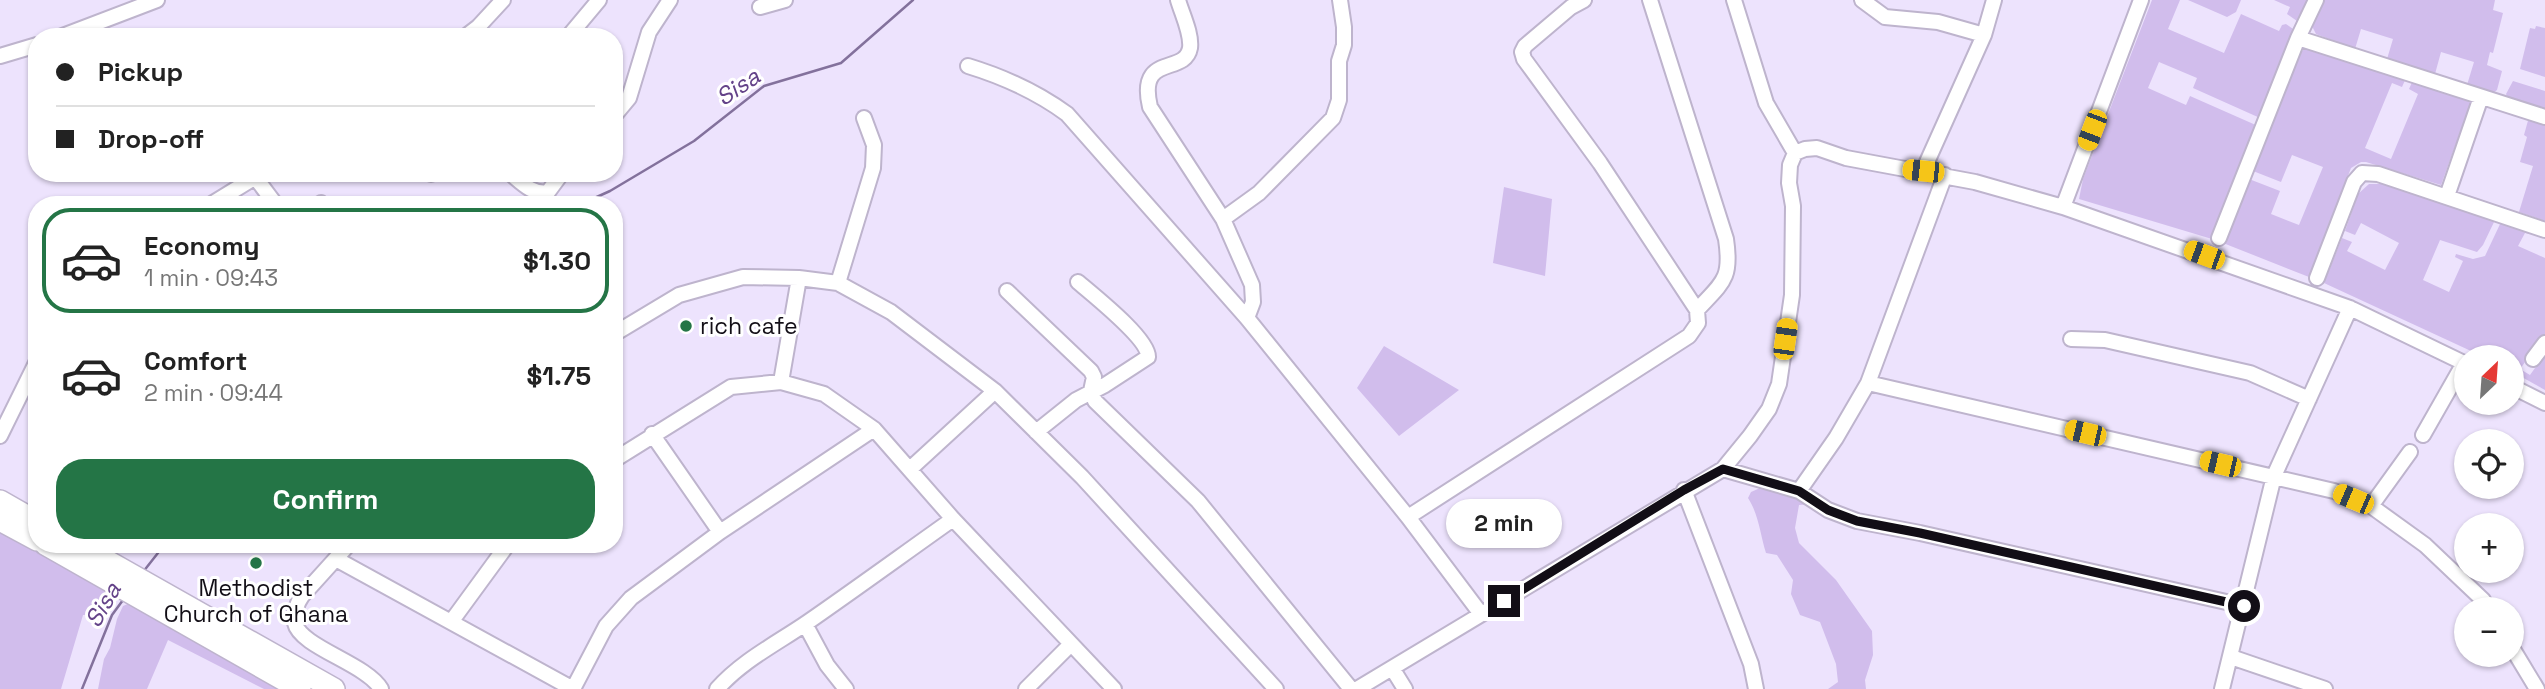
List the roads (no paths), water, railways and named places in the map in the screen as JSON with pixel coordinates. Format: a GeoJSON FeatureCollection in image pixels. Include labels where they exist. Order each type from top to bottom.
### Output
{"type":"FeatureCollection","features":[{"type":"Feature","properties":{"kind":"highway"},"geometry":{"type":"LineString","coordinates":[[0,501],[28,517]]}},
{"type":"Feature","properties":{"kind":"highway"},"geometry":{"type":"LineString","coordinates":[[0,520],[28,535]]}},
{"type":"Feature","properties":{"kind":"highway"},"geometry":{"type":"LineString","coordinates":[[67,553],[103,568],[334,689]]}},
{"type":"Feature","properties":{"kind":"highway"},"geometry":{"type":"LineString","coordinates":[[87,553],[103,568]]}},
{"type":"Feature","properties":{"kind":"highway"},"geometry":{"type":"LineString","coordinates":[[160,600],[300,689]]}},
{"type":"Feature","properties":{"kind":"street"},"geometry":{"type":"LineString","coordinates":[[84,28],[157,0]]}},
{"type":"Feature","properties":{"kind":"street"},"geometry":{"type":"LineString","coordinates":[[477,28],[503,0]]}},
{"type":"Feature","properties":{"kind":"street"},"geometry":{"type":"LineString","coordinates":[[576,28],[599,0]]}},
{"type":"Feature","properties":{"kind":"street"},"geometry":{"type":"LineString","coordinates":[[623,105],[629,97],[649,32],[670,0]]}},
{"type":"Feature","properties":{"kind":"street"},"geometry":{"type":"LineString","coordinates":[[760,7],[785,0]]}},
{"type":"Feature","properties":{"kind":"street"},"geometry":{"type":"LineString","coordinates":[[1178,0],[1190,43],[1189,52],[1185,58],[1157,70],[1149,78],[1146,90],[1150,107],[1223,219],[1252,285],[1253,302],[1247,318]]}},
{"type":"Feature","properties":{"kind":"street"},"geometry":{"type":"LineString","coordinates":[[1223,219],[1259,193],[1333,118],[1339,100],[1339,61],[1344,45],[1340,0]]}},
{"type":"Feature","properties":{"kind":"street"},"geometry":{"type":"LineString","coordinates":[[1408,517],[1689,336],[1698,323],[1698,310],[1600,163],[1524,59],[1522,52],[1525,46],[1571,7],[1584,0]]}},
{"type":"Feature","properties":{"kind":"street"},"geometry":{"type":"LineString","coordinates":[[1650,0],[1726,239],[1729,258],[1728,272],[1721,284],[1698,310]]}},
{"type":"Feature","properties":{"kind":"street"},"geometry":{"type":"LineString","coordinates":[[1734,0],[1766,103],[1795,153]]}},
{"type":"Feature","properties":{"kind":"street"},"geometry":{"type":"LineString","coordinates":[[1862,0],[1885,17],[1938,22],[1984,35]]}},
{"type":"Feature","properties":{"kind":"street"},"geometry":{"type":"LineString","coordinates":[[1923,171],[1984,35],[1994,0]]}},
{"type":"Feature","properties":{"kind":"street"},"geometry":{"type":"LineString","coordinates":[[2063,207],[2141,0]]}},
{"type":"Feature","properties":{"kind":"street"},"geometry":{"type":"LineString","coordinates":[[2219,238],[2298,38],[2316,0]]}},
{"type":"Feature","properties":{"kind":"street"},"geometry":{"type":"LineString","coordinates":[[2298,38],[2545,117]]}},
{"type":"Feature","properties":{"kind":"street"},"geometry":{"type":"LineString","coordinates":[[0,56],[28,48]]}},
{"type":"Feature","properties":{"kind":"street"},"geometry":{"type":"LineString","coordinates":[[968,66],[997,75],[1029,90],[1067,114],[1247,318],[1408,517],[1481,614]]}},
{"type":"Feature","properties":{"kind":"street"},"geometry":{"type":"LineString","coordinates":[[2447,196],[2481,97]]}},
{"type":"Feature","properties":{"kind":"street"},"geometry":{"type":"LineString","coordinates":[[838,283],[873,167],[874,145],[864,118]]}},
{"type":"Feature","properties":{"kind":"street"},"geometry":{"type":"LineString","coordinates":[[1357,689],[1723,469],[1769,409],[1779,384],[1792,295],[1793,206],[1789,183],[1790,165],[1795,153],[1805,149],[1816,148],[1846,158],[1923,171],[2063,207],[2350,308],[2454,358]]}},
{"type":"Feature","properties":{"kind":"street"},"geometry":{"type":"LineString","coordinates":[[2317,278],[2354,182],[2362,173],[2378,174],[2545,230]]}},
{"type":"Feature","properties":{"kind":"street"},"geometry":{"type":"LineString","coordinates":[[1799,491],[1836,438],[1868,383],[1945,176]]}},
{"type":"Feature","properties":{"kind":"street"},"geometry":{"type":"LineString","coordinates":[[225,196],[248,182]]}},
{"type":"Feature","properties":{"kind":"street"},"geometry":{"type":"LineString","coordinates":[[522,182],[541,193],[548,192],[555,182]]}},
{"type":"Feature","properties":{"kind":"street"},"geometry":{"type":"LineString","coordinates":[[623,325],[679,295],[743,277],[799,278],[838,283],[891,312],[995,391],[1082,477],[1276,689]]}},
{"type":"Feature","properties":{"kind":"street"},"geometry":{"type":"LineString","coordinates":[[781,382],[799,278]]}},
{"type":"Feature","properties":{"kind":"street"},"geometry":{"type":"LineString","coordinates":[[1036,432],[1076,400],[1144,361],[1149,352],[1110,310],[1078,282]]}},
{"type":"Feature","properties":{"kind":"street"},"geometry":{"type":"LineString","coordinates":[[1007,290],[1091,371],[1094,377],[1091,391],[1095,401],[1198,500],[1351,689]]}},
{"type":"Feature","properties":{"kind":"street"},"geometry":{"type":"LineString","coordinates":[[2222,689],[2274,476],[2350,308]]}},
{"type":"Feature","properties":{"kind":"street"},"geometry":{"type":"LineString","coordinates":[[2071,339],[2105,340],[2250,373],[2309,399]]}},
{"type":"Feature","properties":{"kind":"street"},"geometry":{"type":"LineString","coordinates":[[2533,359],[2545,343]]}},
{"type":"Feature","properties":{"kind":"street"},"geometry":{"type":"LineString","coordinates":[[0,436],[28,379]]}},
{"type":"Feature","properties":{"kind":"street"},"geometry":{"type":"LineString","coordinates":[[623,454],[731,387],[781,382],[824,394],[874,429],[953,519],[1114,689]]}},
{"type":"Feature","properties":{"kind":"street"},"geometry":{"type":"LineString","coordinates":[[2423,435],[2454,382]]}},
{"type":"Feature","properties":{"kind":"street"},"geometry":{"type":"LineString","coordinates":[[1868,383],[2334,491],[2371,506],[2425,545],[2480,597]]}},
{"type":"Feature","properties":{"kind":"street"},"geometry":{"type":"LineString","coordinates":[[909,469],[995,391]]}},
{"type":"Feature","properties":{"kind":"street"},"geometry":{"type":"LineString","coordinates":[[2524,392],[2545,403]]}},
{"type":"Feature","properties":{"kind":"street"},"geometry":{"type":"LineString","coordinates":[[336,559],[573,689],[606,626],[631,598],[720,531],[874,429]]}},
{"type":"Feature","properties":{"kind":"street"},"geometry":{"type":"LineString","coordinates":[[652,434],[720,531]]}},
{"type":"Feature","properties":{"kind":"street"},"geometry":{"type":"LineString","coordinates":[[2371,506],[2410,452]]}},
{"type":"Feature","properties":{"kind":"street"},"geometry":{"type":"LineString","coordinates":[[1723,469],[1799,491],[1828,510],[1857,521],[2244,606]]}},
{"type":"Feature","properties":{"kind":"street"},"geometry":{"type":"LineString","coordinates":[[1684,490],[1751,664],[1756,689]]}},
{"type":"Feature","properties":{"kind":"street"},"geometry":{"type":"LineString","coordinates":[[717,689],[759,651],[805,624],[953,519]]}},
{"type":"Feature","properties":{"kind":"street"},"geometry":{"type":"LineString","coordinates":[[341,553],[302,596],[297,604],[294,622],[300,632],[318,645],[374,678],[381,689]]}},
{"type":"Feature","properties":{"kind":"street"},"geometry":{"type":"LineString","coordinates":[[451,622],[501,553]]}},
{"type":"Feature","properties":{"kind":"street"},"geometry":{"type":"LineString","coordinates":[[805,624],[827,665],[846,689]]}},
{"type":"Feature","properties":{"kind":"street"},"geometry":{"type":"LineString","coordinates":[[1026,689],[1070,645]]}},
{"type":"Feature","properties":{"kind":"street"},"geometry":{"type":"LineString","coordinates":[[2231,657],[2325,689]]}},
{"type":"Feature","properties":{"kind":"street"},"geometry":{"type":"LineString","coordinates":[[2524,666],[2539,689]]}},
{"type":"Feature","properties":{"kind":"street"},"geometry":{"type":"LineString","coordinates":[[1392,668],[1405,689]]}},
{"type":"Feature","properties":{"kind":"waterway","name":"Sisa"},"geometry":{"type":"LineString","coordinates":[[599,196],[694,141],[764,86],[841,63],[913,0]]}},
{"type":"Feature","properties":{"kind":"waterway","name":"Sisa"},"geometry":{"type":"LineString","coordinates":[[143,572],[158,553]]}},
{"type":"Feature","properties":{"kind":"waterway","name":"Sisa"},"geometry":{"type":"LineString","coordinates":[[82,689],[112,615],[123,600]]}},
{"type":"Feature","properties":{"kind":"place","name":"rich cafe"},"geometry":{"type":"Point","coordinates":[686,326]}},
{"type":"Feature","properties":{"kind":"place","name":"Methodist Church of Ghana"},"geometry":{"type":"Point","coordinates":[256,563]}}]}
